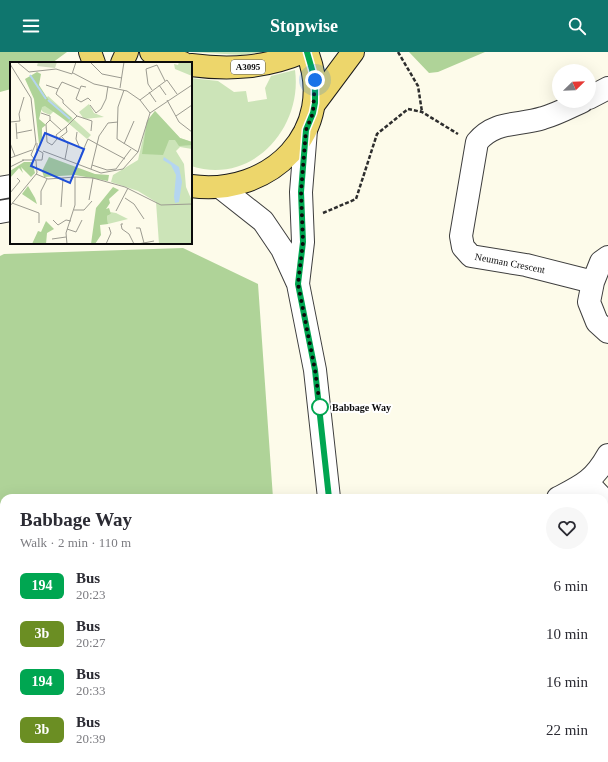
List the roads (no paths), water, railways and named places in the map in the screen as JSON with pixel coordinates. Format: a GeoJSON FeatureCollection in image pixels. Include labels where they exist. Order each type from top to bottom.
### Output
{"type":"FeatureCollection","features":[{"type":"Feature","properties":{"kind":"main road"},"geometry":{"type":"LineString","coordinates":[[90,52],[94,62]]}},
{"type":"Feature","properties":{"kind":"main road"},"geometry":{"type":"LineString","coordinates":[[122,62],[127,52]]}},
{"type":"Feature","properties":{"kind":"main road"},"geometry":{"type":"LineString","coordinates":[[151,52],[179,62]]}},
{"type":"Feature","properties":{"kind":"main road","name":"A3095"},"geometry":{"type":"LineString","coordinates":[[192,65],[219,68],[250,67],[280,61],[303,52]]}},
{"type":"Feature","properties":{"kind":"main road"},"geometry":{"type":"LineString","coordinates":[[192,186],[220,187],[250,180],[271,170],[287,155],[306,130],[313,113],[315,103],[315,80],[307,52]]}},
{"type":"Feature","properties":{"kind":"main road"},"geometry":{"type":"LineString","coordinates":[[315,103],[352,52]]}},
{"type":"Feature","properties":{"kind":"street"},"geometry":{"type":"LineString","coordinates":[[596,94],[608,88]]}},
{"type":"Feature","properties":{"kind":"street","name":"Neuman Crescent"},"geometry":{"type":"LineString","coordinates":[[566,108],[542,118],[494,128],[482,136],[477,142],[461,236],[463,247],[472,256],[526,265],[593,282]]}},
{"type":"Feature","properties":{"kind":"street"},"geometry":{"type":"LineString","coordinates":[[298,284],[303,242],[301,192],[306,130]]}},
{"type":"Feature","properties":{"kind":"street"},"geometry":{"type":"LineString","coordinates":[[0,188],[10,186]]}},
{"type":"Feature","properties":{"kind":"street"},"geometry":{"type":"LineString","coordinates":[[220,187],[263,221],[282,248],[298,284],[315,370],[329,494]]}},
{"type":"Feature","properties":{"kind":"street"},"geometry":{"type":"LineString","coordinates":[[0,212],[10,210]]}},
{"type":"Feature","properties":{"kind":"street"},"geometry":{"type":"LineString","coordinates":[[608,257],[601,262],[593,282],[589,302],[597,322],[608,332]]}},
{"type":"Feature","properties":{"kind":"street"},"geometry":{"type":"LineString","coordinates":[[565,494],[587,482],[600,468],[608,455]]}},
{"type":"Feature","properties":{"kind":"street"},"geometry":{"type":"LineString","coordinates":[[587,482],[598,494]]}},
{"type":"Feature","properties":{"kind":"place","name":"Babbage Way"},"geometry":{"type":"Point","coordinates":[320,407]}}]}
